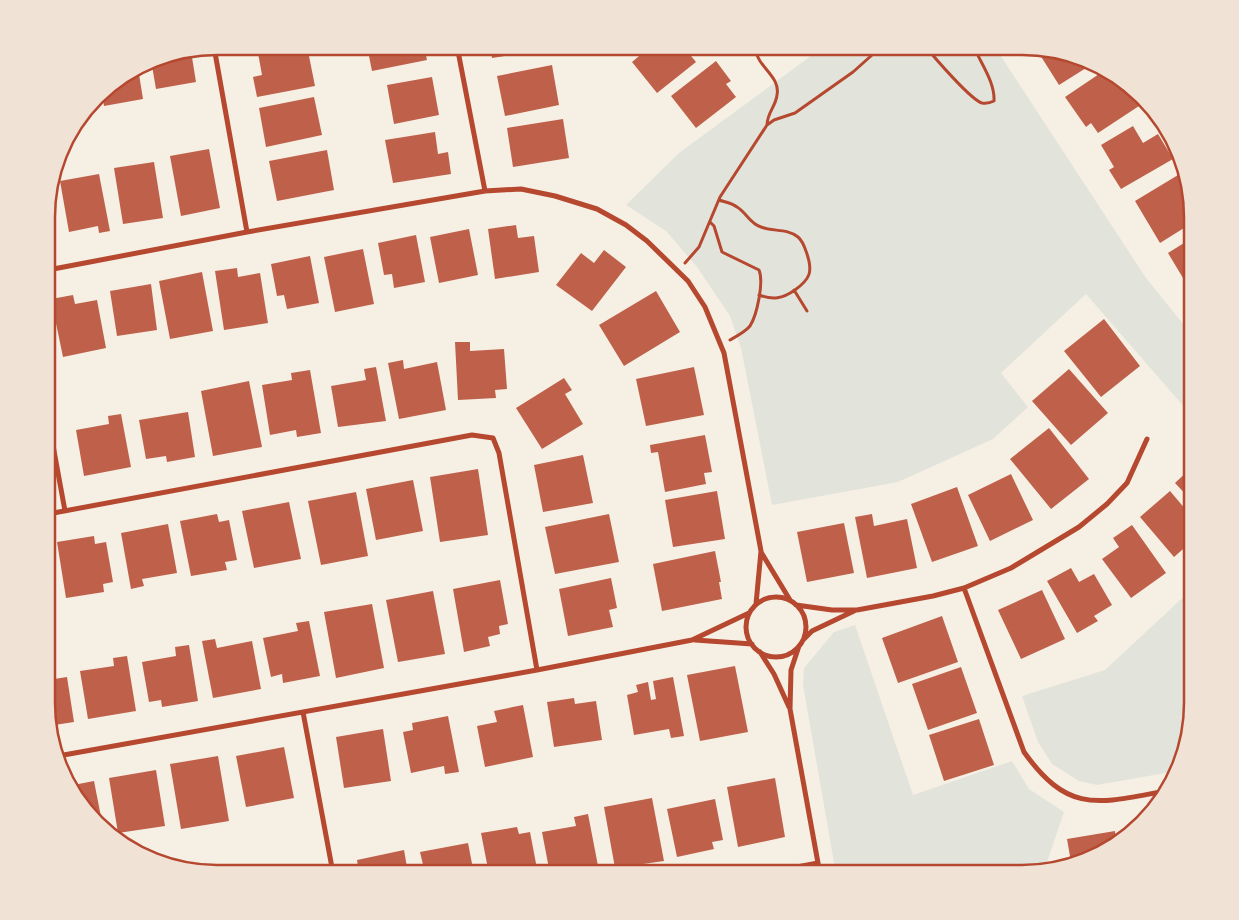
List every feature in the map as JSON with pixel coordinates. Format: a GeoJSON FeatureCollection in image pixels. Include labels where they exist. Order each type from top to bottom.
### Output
{"type":"FeatureCollection","features":[{"type":"Feature","properties":{"kind":"street"},"geometry":{"type":"LineString","coordinates":[[215,55],[247,232]]}},
{"type":"Feature","properties":{"kind":"street"},"geometry":{"type":"LineString","coordinates":[[459,55],[485,191]]}},
{"type":"Feature","properties":{"kind":"street"},"geometry":{"type":"LineString","coordinates":[[55,269],[247,232],[485,191],[521,189],[554,196],[597,209],[647,241],[688,281],[705,306],[721,345],[761,551],[756,604]]}},
{"type":"Feature","properties":{"kind":"street"},"geometry":{"type":"LineString","coordinates":[[55,513],[472,435],[492,438],[499,453],[536,670]]}},
{"type":"Feature","properties":{"kind":"street"},"geometry":{"type":"LineString","coordinates":[[796,605],[832,610],[857,610],[964,588],[1011,568],[1079,527],[1107,504],[1127,483],[1147,439]]}},
{"type":"Feature","properties":{"kind":"street"},"geometry":{"type":"LineString","coordinates":[[55,456],[65,511]]}},
{"type":"Feature","properties":{"kind":"street"},"geometry":{"type":"LineString","coordinates":[[761,551],[790,600],[802,613],[805,622],[805,631],[791,670],[790,709],[818,863],[807,865]]}},
{"type":"Feature","properties":{"kind":"street"},"geometry":{"type":"LineString","coordinates":[[964,588],[1024,752],[1036,769],[1052,784],[1074,798],[1096,801],[1116,800],[1157,793]]}},
{"type":"Feature","properties":{"kind":"street"},"geometry":{"type":"LineString","coordinates":[[64,755],[692,640],[749,613],[761,601],[772,597],[790,600]]}},
{"type":"Feature","properties":{"kind":"street"},"geometry":{"type":"LineString","coordinates":[[802,640],[812,631],[857,610]]}},
{"type":"Feature","properties":{"kind":"street"},"geometry":{"type":"LineString","coordinates":[[749,613],[746,629],[752,644],[760,652],[774,674],[790,709]]}},
{"type":"Feature","properties":{"kind":"street"},"geometry":{"type":"LineString","coordinates":[[692,640],[752,644]]}},
{"type":"Feature","properties":{"kind":"street"},"geometry":{"type":"LineString","coordinates":[[760,652],[780,656],[799,646]]}},
{"type":"Feature","properties":{"kind":"street"},"geometry":{"type":"LineString","coordinates":[[303,712],[331,865]]}},
{"type":"Feature","properties":{"kind":"path"},"geometry":{"type":"LineString","coordinates":[[758,55],[778,86],[777,97],[767,118],[768,125]]}},
{"type":"Feature","properties":{"kind":"path"},"geometry":{"type":"LineString","coordinates":[[678,271],[699,247],[719,200],[768,125],[774,120],[795,113],[853,72],[871,55]]}},
{"type":"Feature","properties":{"kind":"path"},"geometry":{"type":"LineString","coordinates":[[934,55],[955,80],[981,103],[988,104],[994,101],[992,83],[978,55]]}},
{"type":"Feature","properties":{"kind":"path"},"geometry":{"type":"LineString","coordinates":[[719,200],[737,206],[754,224],[761,228],[784,230],[799,237],[804,244],[810,268],[805,283],[779,298],[770,299],[759,295]]}},
{"type":"Feature","properties":{"kind":"path"},"geometry":{"type":"LineString","coordinates":[[710,222],[714,226],[722,252],[759,270],[761,284],[750,326],[740,335],[721,345]]}},
{"type":"Feature","properties":{"kind":"path"},"geometry":{"type":"LineString","coordinates":[[794,290],[807,311]]}},
{"type":"Feature","properties":{"kind":"shaded area"},"geometry":{"type":"Polygon","coordinates":[[[812,55],[1000,55],[1146,278],[1184,325],[1184,407],[1086,294],[1001,373],[1028,407],[993,439],[898,482],[772,505],[741,348],[730,316],[697,267],[666,231],[626,205],[679,153],[812,55]]]}},
{"type":"Feature","properties":{"kind":"shaded area"},"geometry":{"type":"Polygon","coordinates":[[[1184,596],[1184,714],[1181,735],[1168,773],[1097,785],[1079,781],[1052,764],[1038,742],[1022,696],[1105,670],[1184,596]]]}},
{"type":"Feature","properties":{"kind":"shaded area"},"geometry":{"type":"Polygon","coordinates":[[[855,625],[913,795],[1012,761],[1029,789],[1064,812],[1047,863],[834,865],[803,685],[804,668],[834,632],[855,625]]]}},
{"type":"Feature","properties":{"kind":"building"},"geometry":{"type":"Polygon","coordinates":[[[258,55],[309,55],[315,86],[257,97],[253,77],[262,75],[258,55]]]}},
{"type":"Feature","properties":{"kind":"building"},"geometry":{"type":"Polygon","coordinates":[[[369,55],[426,55],[427,60],[372,71],[369,55]]]}},
{"type":"Feature","properties":{"kind":"building"},"geometry":{"type":"Polygon","coordinates":[[[492,55],[511,55],[492,58],[492,55]]]}},
{"type":"Feature","properties":{"kind":"building"},"geometry":{"type":"Polygon","coordinates":[[[640,55],[690,55],[696,62],[657,93],[632,62],[640,55]]]}},
{"type":"Feature","properties":{"kind":"building"},"geometry":{"type":"Polygon","coordinates":[[[1041,56],[1054,58],[1086,68],[1059,85],[1041,56]]]}},
{"type":"Feature","properties":{"kind":"building"},"geometry":{"type":"Polygon","coordinates":[[[192,57],[196,82],[156,89],[152,68],[192,57]]]}},
{"type":"Feature","properties":{"kind":"building"},"geometry":{"type":"Polygon","coordinates":[[[716,61],[731,81],[726,84],[736,97],[696,128],[671,96],[716,61]]]}},
{"type":"Feature","properties":{"kind":"building"},"geometry":{"type":"Polygon","coordinates":[[[552,65],[559,105],[505,116],[497,76],[552,65]]]}},
{"type":"Feature","properties":{"kind":"building"},"geometry":{"type":"Polygon","coordinates":[[[139,75],[143,99],[104,106],[103,101],[110,95],[139,75]]]}},
{"type":"Feature","properties":{"kind":"building"},"geometry":{"type":"Polygon","coordinates":[[[1098,75],[1121,88],[1139,106],[1098,133],[1091,123],[1086,127],[1065,97],[1098,75]]]}},
{"type":"Feature","properties":{"kind":"building"},"geometry":{"type":"Polygon","coordinates":[[[432,77],[439,115],[394,124],[387,85],[432,77]]]}},
{"type":"Feature","properties":{"kind":"building"},"geometry":{"type":"Polygon","coordinates":[[[314,97],[322,135],[266,147],[259,108],[314,97]]]}},
{"type":"Feature","properties":{"kind":"building"},"geometry":{"type":"Polygon","coordinates":[[[563,119],[569,158],[513,167],[507,128],[563,119]]]}},
{"type":"Feature","properties":{"kind":"building"},"geometry":{"type":"Polygon","coordinates":[[[1133,126],[1143,143],[1158,134],[1173,159],[1121,189],[1109,170],[1114,167],[1101,145],[1133,126]]]}},
{"type":"Feature","properties":{"kind":"building"},"geometry":{"type":"Polygon","coordinates":[[[435,132],[438,154],[448,152],[451,174],[393,183],[385,140],[435,132]]]}},
{"type":"Feature","properties":{"kind":"building"},"geometry":{"type":"Polygon","coordinates":[[[209,149],[220,208],[181,216],[170,156],[209,149]]]}},
{"type":"Feature","properties":{"kind":"building"},"geometry":{"type":"Polygon","coordinates":[[[327,150],[334,190],[277,201],[269,161],[327,150]]]}},
{"type":"Feature","properties":{"kind":"building"},"geometry":{"type":"Polygon","coordinates":[[[154,162],[163,218],[123,224],[114,168],[154,162]]]}},
{"type":"Feature","properties":{"kind":"building"},"geometry":{"type":"Polygon","coordinates":[[[99,174],[110,231],[99,233],[98,226],[69,232],[60,181],[99,174]]]}},
{"type":"Feature","properties":{"kind":"building"},"geometry":{"type":"Polygon","coordinates":[[[1178,175],[1184,206],[1184,228],[1160,243],[1135,201],[1178,175]]]}},
{"type":"Feature","properties":{"kind":"building"},"geometry":{"type":"Polygon","coordinates":[[[516,225],[518,238],[534,236],[539,272],[495,279],[488,229],[516,225]]]}},
{"type":"Feature","properties":{"kind":"building"},"geometry":{"type":"Polygon","coordinates":[[[469,229],[478,275],[439,283],[430,237],[469,229]]]}},
{"type":"Feature","properties":{"kind":"building"},"geometry":{"type":"Polygon","coordinates":[[[416,235],[425,282],[394,288],[392,274],[384,275],[378,243],[416,235]]]}},
{"type":"Feature","properties":{"kind":"building"},"geometry":{"type":"Polygon","coordinates":[[[1184,243],[1184,280],[1168,253],[1184,243]]]}},
{"type":"Feature","properties":{"kind":"building"},"geometry":{"type":"Polygon","coordinates":[[[363,249],[374,304],[335,312],[324,257],[363,249]]]}},
{"type":"Feature","properties":{"kind":"building"},"geometry":{"type":"Polygon","coordinates":[[[604,250],[626,267],[592,311],[556,285],[581,253],[594,263],[604,250]]]}},
{"type":"Feature","properties":{"kind":"building"},"geometry":{"type":"Polygon","coordinates":[[[310,256],[319,303],[287,309],[284,295],[277,296],[271,264],[310,256]]]}},
{"type":"Feature","properties":{"kind":"building"},"geometry":{"type":"Polygon","coordinates":[[[237,268],[238,277],[260,273],[268,323],[224,330],[215,271],[237,268]]]}},
{"type":"Feature","properties":{"kind":"building"},"geometry":{"type":"Polygon","coordinates":[[[202,272],[213,331],[170,339],[159,281],[202,272]]]}},
{"type":"Feature","properties":{"kind":"building"},"geometry":{"type":"Polygon","coordinates":[[[151,284],[157,330],[117,336],[110,291],[151,284]]]}},
{"type":"Feature","properties":{"kind":"building"},"geometry":{"type":"Polygon","coordinates":[[[656,291],[680,332],[624,366],[599,325],[656,291]]]}},
{"type":"Feature","properties":{"kind":"building"},"geometry":{"type":"Polygon","coordinates":[[[73,295],[75,304],[97,300],[106,348],[63,357],[55,318],[55,298],[73,295]]]}},
{"type":"Feature","properties":{"kind":"building"},"geometry":{"type":"Polygon","coordinates":[[[1104,319],[1140,366],[1101,397],[1064,351],[1104,319]]]}},
{"type":"Feature","properties":{"kind":"building"},"geometry":{"type":"Polygon","coordinates":[[[455,342],[470,342],[470,351],[504,349],[507,389],[495,390],[496,398],[458,400],[455,342]]]}},
{"type":"Feature","properties":{"kind":"building"},"geometry":{"type":"Polygon","coordinates":[[[403,360],[404,369],[437,362],[446,410],[399,419],[388,363],[403,360]]]}},
{"type":"Feature","properties":{"kind":"building"},"geometry":{"type":"Polygon","coordinates":[[[376,367],[386,421],[338,427],[331,386],[366,380],[364,369],[376,367]]]}},
{"type":"Feature","properties":{"kind":"building"},"geometry":{"type":"Polygon","coordinates":[[[694,367],[704,415],[646,426],[636,379],[694,367]]]}},
{"type":"Feature","properties":{"kind":"building"},"geometry":{"type":"Polygon","coordinates":[[[1069,369],[1108,413],[1071,445],[1032,401],[1069,369]]]}},
{"type":"Feature","properties":{"kind":"building"},"geometry":{"type":"Polygon","coordinates":[[[310,370],[321,433],[297,437],[296,430],[270,435],[262,385],[292,380],[291,373],[310,370]]]}},
{"type":"Feature","properties":{"kind":"building"},"geometry":{"type":"Polygon","coordinates":[[[564,378],[572,390],[565,394],[583,424],[542,449],[516,408],[564,378]]]}},
{"type":"Feature","properties":{"kind":"building"},"geometry":{"type":"Polygon","coordinates":[[[249,381],[262,447],[213,456],[201,391],[249,381]]]}},
{"type":"Feature","properties":{"kind":"building"},"geometry":{"type":"Polygon","coordinates":[[[188,412],[195,457],[167,462],[166,456],[146,459],[139,420],[188,412]]]}},
{"type":"Feature","properties":{"kind":"building"},"geometry":{"type":"Polygon","coordinates":[[[121,414],[131,467],[84,476],[76,430],[109,424],[108,416],[121,414]]]}},
{"type":"Feature","properties":{"kind":"building"},"geometry":{"type":"Polygon","coordinates":[[[1049,428],[1089,479],[1051,509],[1010,459],[1049,428]]]}},
{"type":"Feature","properties":{"kind":"building"},"geometry":{"type":"Polygon","coordinates":[[[705,435],[712,472],[704,473],[706,484],[665,492],[658,452],[651,453],[650,445],[705,435]]]}},
{"type":"Feature","properties":{"kind":"building"},"geometry":{"type":"Polygon","coordinates":[[[583,455],[593,503],[543,512],[534,465],[583,455]]]}},
{"type":"Feature","properties":{"kind":"building"},"geometry":{"type":"Polygon","coordinates":[[[478,469],[488,535],[440,542],[430,477],[478,469]]]}},
{"type":"Feature","properties":{"kind":"building"},"geometry":{"type":"Polygon","coordinates":[[[1011,474],[1033,520],[990,541],[968,495],[1011,474]]]}},
{"type":"Feature","properties":{"kind":"building"},"geometry":{"type":"Polygon","coordinates":[[[1184,475],[1184,493],[1175,483],[1184,475]]]}},
{"type":"Feature","properties":{"kind":"building"},"geometry":{"type":"Polygon","coordinates":[[[413,480],[423,531],[376,540],[366,489],[413,480]]]}},
{"type":"Feature","properties":{"kind":"building"},"geometry":{"type":"Polygon","coordinates":[[[957,487],[978,546],[932,562],[911,504],[957,487]]]}},
{"type":"Feature","properties":{"kind":"building"},"geometry":{"type":"Polygon","coordinates":[[[717,491],[725,539],[673,547],[665,500],[717,491]]]}},
{"type":"Feature","properties":{"kind":"building"},"geometry":{"type":"Polygon","coordinates":[[[1170,491],[1184,508],[1184,548],[1174,557],[1140,517],[1170,491]]]}},
{"type":"Feature","properties":{"kind":"building"},"geometry":{"type":"Polygon","coordinates":[[[356,492],[368,556],[321,565],[308,501],[356,492]]]}},
{"type":"Feature","properties":{"kind":"building"},"geometry":{"type":"Polygon","coordinates":[[[289,502],[301,559],[254,568],[242,511],[289,502]]]}},
{"type":"Feature","properties":{"kind":"building"},"geometry":{"type":"Polygon","coordinates":[[[217,514],[219,522],[229,520],[237,560],[225,562],[227,570],[191,576],[180,521],[217,514]]]}},
{"type":"Feature","properties":{"kind":"building"},"geometry":{"type":"Polygon","coordinates":[[[609,514],[619,562],[555,574],[545,527],[609,514]]]}},
{"type":"Feature","properties":{"kind":"building"},"geometry":{"type":"Polygon","coordinates":[[[872,514],[874,526],[907,519],[917,568],[867,578],[855,517],[872,514]]]}},
{"type":"Feature","properties":{"kind":"building"},"geometry":{"type":"Polygon","coordinates":[[[844,523],[854,573],[807,582],[797,532],[844,523]]]}},
{"type":"Feature","properties":{"kind":"building"},"geometry":{"type":"Polygon","coordinates":[[[168,524],[177,573],[142,579],[144,586],[131,589],[121,533],[168,524]]]}},
{"type":"Feature","properties":{"kind":"building"},"geometry":{"type":"Polygon","coordinates":[[[1132,525],[1166,573],[1131,598],[1102,559],[1119,547],[1113,538],[1132,525]]]}},
{"type":"Feature","properties":{"kind":"building"},"geometry":{"type":"Polygon","coordinates":[[[94,536],[95,544],[106,542],[113,582],[103,584],[104,592],[66,598],[57,542],[94,536]]]}},
{"type":"Feature","properties":{"kind":"building"},"geometry":{"type":"Polygon","coordinates":[[[715,551],[722,599],[662,611],[653,564],[715,551]]]}},
{"type":"Feature","properties":{"kind":"building"},"geometry":{"type":"Polygon","coordinates":[[[1071,568],[1079,582],[1094,574],[1112,605],[1094,616],[1098,621],[1077,633],[1047,581],[1071,568]]]}},
{"type":"Feature","properties":{"kind":"building"},"geometry":{"type":"Polygon","coordinates":[[[611,578],[617,608],[609,610],[613,627],[568,636],[559,589],[611,578]]]}},
{"type":"Feature","properties":{"kind":"building"},"geometry":{"type":"Polygon","coordinates":[[[500,580],[508,624],[499,626],[500,634],[488,637],[490,646],[464,652],[453,589],[500,580]]]}},
{"type":"Feature","properties":{"kind":"building"},"geometry":{"type":"Polygon","coordinates":[[[1042,590],[1065,639],[1021,659],[998,610],[1042,590]]]}},
{"type":"Feature","properties":{"kind":"building"},"geometry":{"type":"Polygon","coordinates":[[[433,591],[445,654],[398,662],[386,600],[433,591]]]}},
{"type":"Feature","properties":{"kind":"building"},"geometry":{"type":"Polygon","coordinates":[[[372,604],[384,668],[336,678],[324,612],[372,604]]]}},
{"type":"Feature","properties":{"kind":"building"},"geometry":{"type":"Polygon","coordinates":[[[942,616],[958,662],[898,683],[882,638],[942,616]]]}},
{"type":"Feature","properties":{"kind":"building"},"geometry":{"type":"Polygon","coordinates":[[[309,621],[320,676],[283,683],[282,674],[271,677],[263,638],[298,631],[296,623],[309,621]]]}},
{"type":"Feature","properties":{"kind":"building"},"geometry":{"type":"Polygon","coordinates":[[[215,639],[217,648],[252,641],[261,689],[213,698],[202,641],[215,639]]]}},
{"type":"Feature","properties":{"kind":"building"},"geometry":{"type":"Polygon","coordinates":[[[189,645],[198,701],[162,707],[161,700],[149,702],[142,662],[176,656],[175,647],[189,645]]]}},
{"type":"Feature","properties":{"kind":"building"},"geometry":{"type":"Polygon","coordinates":[[[127,656],[136,711],[88,719],[80,671],[114,666],[113,658],[127,656]]]}},
{"type":"Feature","properties":{"kind":"building"},"geometry":{"type":"Polygon","coordinates":[[[735,666],[748,732],[700,741],[687,675],[735,666]]]}},
{"type":"Feature","properties":{"kind":"building"},"geometry":{"type":"Polygon","coordinates":[[[961,667],[977,713],[928,730],[912,684],[961,667]]]}},
{"type":"Feature","properties":{"kind":"building"},"geometry":{"type":"Polygon","coordinates":[[[67,677],[74,722],[57,725],[55,679],[67,677]]]}},
{"type":"Feature","properties":{"kind":"building"},"geometry":{"type":"Polygon","coordinates":[[[673,677],[684,736],[671,738],[669,729],[634,735],[627,695],[638,692],[636,685],[648,682],[651,700],[656,699],[653,681],[673,677]]]}},
{"type":"Feature","properties":{"kind":"building"},"geometry":{"type":"Polygon","coordinates":[[[574,698],[575,704],[596,701],[602,740],[554,747],[547,702],[574,698]]]}},
{"type":"Feature","properties":{"kind":"building"},"geometry":{"type":"Polygon","coordinates":[[[523,705],[533,757],[485,767],[477,726],[497,722],[494,711],[523,705]]]}},
{"type":"Feature","properties":{"kind":"building"},"geometry":{"type":"Polygon","coordinates":[[[448,716],[459,772],[445,774],[444,766],[411,773],[403,732],[413,730],[412,723],[448,716]]]}},
{"type":"Feature","properties":{"kind":"building"},"geometry":{"type":"Polygon","coordinates":[[[979,719],[994,765],[944,781],[929,735],[979,719]]]}},
{"type":"Feature","properties":{"kind":"building"},"geometry":{"type":"Polygon","coordinates":[[[383,729],[391,781],[344,788],[336,737],[383,729]]]}},
{"type":"Feature","properties":{"kind":"building"},"geometry":{"type":"Polygon","coordinates":[[[284,747],[294,798],[246,807],[236,756],[284,747]]]}},
{"type":"Feature","properties":{"kind":"building"},"geometry":{"type":"Polygon","coordinates":[[[218,756],[229,821],[181,829],[170,764],[218,756]]]}},
{"type":"Feature","properties":{"kind":"building"},"geometry":{"type":"Polygon","coordinates":[[[156,770],[165,826],[118,832],[109,778],[156,770]]]}},
{"type":"Feature","properties":{"kind":"building"},"geometry":{"type":"Polygon","coordinates":[[[775,778],[785,837],[738,847],[727,787],[775,778]]]}},
{"type":"Feature","properties":{"kind":"building"},"geometry":{"type":"Polygon","coordinates":[[[94,781],[101,817],[82,793],[77,784],[94,781]]]}},
{"type":"Feature","properties":{"kind":"building"},"geometry":{"type":"Polygon","coordinates":[[[652,798],[664,861],[636,865],[614,865],[604,807],[652,798]]]}},
{"type":"Feature","properties":{"kind":"building"},"geometry":{"type":"Polygon","coordinates":[[[715,799],[723,840],[712,842],[714,849],[677,857],[667,809],[715,799]]]}},
{"type":"Feature","properties":{"kind":"building"},"geometry":{"type":"Polygon","coordinates":[[[588,814],[598,865],[548,865],[542,832],[576,826],[574,817],[588,814]]]}},
{"type":"Feature","properties":{"kind":"building"},"geometry":{"type":"Polygon","coordinates":[[[517,827],[519,834],[530,832],[536,865],[487,865],[481,833],[517,827]]]}},
{"type":"Feature","properties":{"kind":"building"},"geometry":{"type":"Polygon","coordinates":[[[1115,831],[1115,836],[1112,838],[1094,848],[1070,857],[1067,839],[1115,831]]]}},
{"type":"Feature","properties":{"kind":"building"},"geometry":{"type":"Polygon","coordinates":[[[468,843],[472,865],[423,865],[420,852],[468,843]]]}},
{"type":"Feature","properties":{"kind":"building"},"geometry":{"type":"Polygon","coordinates":[[[404,850],[407,865],[358,865],[357,860],[404,850]]]}}]}
